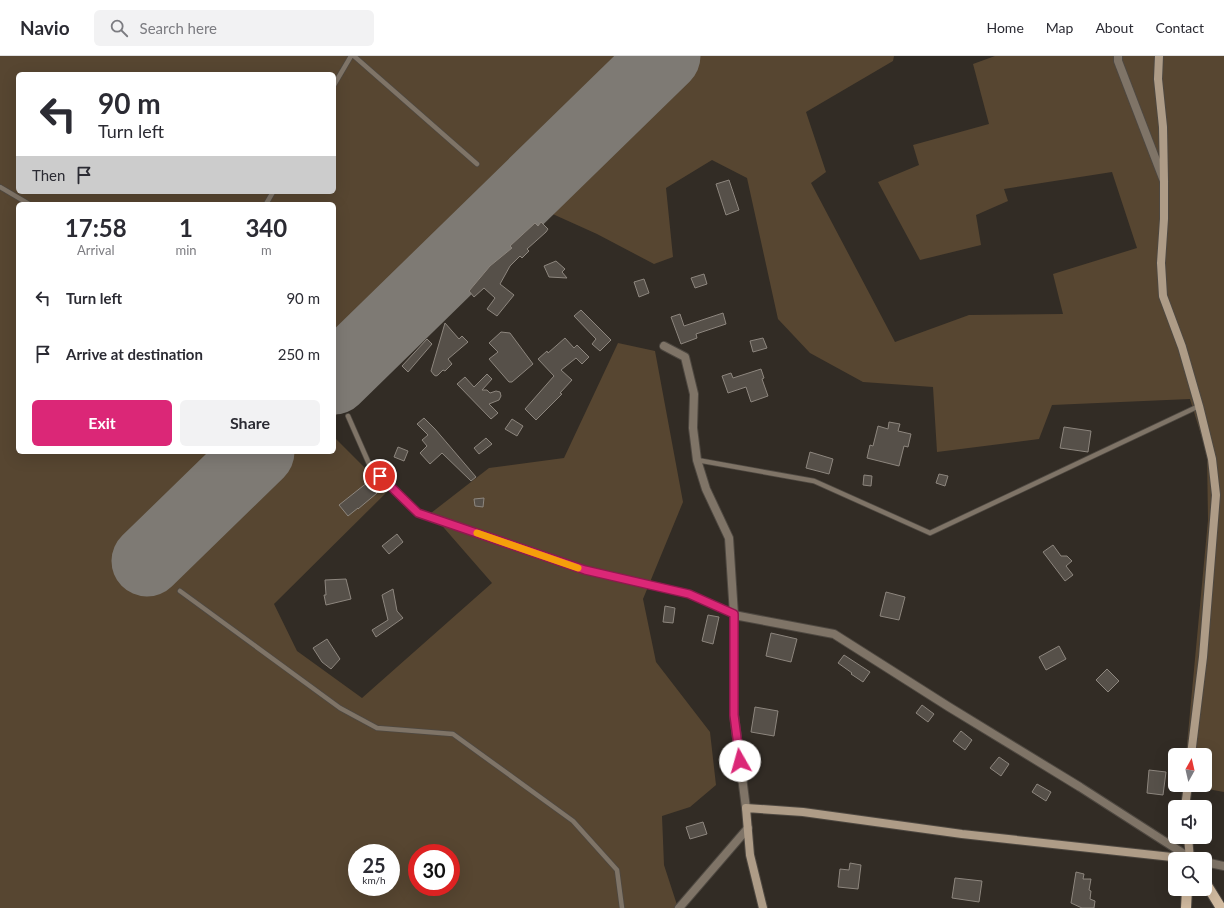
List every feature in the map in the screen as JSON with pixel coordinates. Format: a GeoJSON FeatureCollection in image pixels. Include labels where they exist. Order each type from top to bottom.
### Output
{"type":"FeatureCollection","features":[{"type":"Feature","properties":{"kind":"main road"},"geometry":{"type":"LineString","coordinates":[[1212,893],[1221,908]]}},
{"type":"Feature","properties":{"kind":"main road"},"geometry":{"type":"LineString","coordinates":[[1186,908],[1187,896]]}},
{"type":"Feature","properties":{"kind":"street"},"geometry":{"type":"LineString","coordinates":[[1118,56],[1118,61],[1164,181]]}},
{"type":"Feature","properties":{"kind":"street"},"geometry":{"type":"LineString","coordinates":[[1159,56],[1158,79],[1164,181],[1164,219],[1161,263],[1163,296],[1182,348],[1199,406],[1212,459],[1216,495],[1203,657],[1192,748]]}},
{"type":"Feature","properties":{"kind":"street"},"geometry":{"type":"LineString","coordinates":[[664,346],[686,357],[694,394],[693,428],[697,460],[706,489],[729,538],[734,614],[734,715],[746,808],[750,855],[763,908]]}},
{"type":"Feature","properties":{"kind":"street"},"geometry":{"type":"LineString","coordinates":[[734,614],[834,634],[1080,787],[1180,852]]}},
{"type":"Feature","properties":{"kind":"street"},"geometry":{"type":"LineString","coordinates":[[746,808],[803,812],[962,834],[1168,856]]}},
{"type":"Feature","properties":{"kind":"street"},"geometry":{"type":"LineString","coordinates":[[679,908],[748,828]]}},
{"type":"Feature","properties":{"kind":"street"},"geometry":{"type":"LineString","coordinates":[[1212,863],[1224,866]]}},
{"type":"Feature","properties":{"kind":"lane"},"geometry":{"type":"LineString","coordinates":[[336,82],[352,56],[477,164]]}},
{"type":"Feature","properties":{"kind":"lane"},"geometry":{"type":"LineString","coordinates":[[0,187],[26,202]]}},
{"type":"Feature","properties":{"kind":"lane"},"geometry":{"type":"LineString","coordinates":[[697,460],[814,480],[930,533],[1199,406]]}},
{"type":"Feature","properties":{"kind":"lane"},"geometry":{"type":"LineString","coordinates":[[348,416],[370,466],[418,513],[585,570],[689,594],[734,614]]}},
{"type":"Feature","properties":{"kind":"lane"},"geometry":{"type":"LineString","coordinates":[[180,591],[340,708],[377,728],[453,734],[573,821],[617,870],[622,908]]}},
{"type":"Feature","properties":{"kind":"shaded area"},"geometry":{"type":"Polygon","coordinates":[[[0,56],[894,56],[893,61],[806,112],[826,172],[811,183],[895,342],[969,315],[1063,314],[1053,274],[1137,248],[1112,172],[1004,189],[1008,201],[976,215],[981,245],[920,260],[878,182],[919,165],[913,145],[989,124],[973,64],[995,56],[1224,56],[1224,792],[1212,790],[1212,748],[1187,748],[1208,520],[1207,454],[1190,399],[1052,405],[1039,439],[937,452],[933,387],[863,382],[810,353],[778,319],[747,178],[712,160],[666,188],[673,257],[654,264],[597,234],[546,211],[336,415],[336,202],[16,202],[16,454],[336,454],[336,439],[388,491],[274,604],[297,651],[362,698],[492,583],[431,513],[489,468],[564,458],[618,343],[655,351],[683,502],[643,599],[656,662],[710,732],[716,785],[690,807],[662,816],[664,865],[678,908],[0,908],[0,56]]]}},
{"type":"Feature","properties":{"kind":"building"},"geometry":{"type":"Polygon","coordinates":[[[729,180],[739,210],[726,215],[716,184],[729,180]]]}},
{"type":"Feature","properties":{"kind":"building"},"geometry":{"type":"Polygon","coordinates":[[[541,222],[548,229],[527,249],[529,251],[522,258],[520,256],[510,266],[500,284],[514,295],[497,316],[487,309],[495,298],[484,288],[474,297],[469,291],[490,266],[512,248],[510,246],[535,223],[538,226],[541,222]]]}},
{"type":"Feature","properties":{"kind":"building"},"geometry":{"type":"Polygon","coordinates":[[[556,261],[565,269],[562,272],[567,278],[549,277],[544,266],[556,261]]]}},
{"type":"Feature","properties":{"kind":"building"},"geometry":{"type":"Polygon","coordinates":[[[704,274],[707,284],[695,288],[691,278],[704,274]]]}},
{"type":"Feature","properties":{"kind":"building"},"geometry":{"type":"Polygon","coordinates":[[[644,279],[649,293],[639,297],[634,282],[644,279]]]}},
{"type":"Feature","properties":{"kind":"building"},"geometry":{"type":"Polygon","coordinates":[[[581,310],[611,340],[600,351],[592,344],[596,339],[574,316],[581,310]]]}},
{"type":"Feature","properties":{"kind":"building"},"geometry":{"type":"Polygon","coordinates":[[[723,313],[726,324],[696,334],[697,338],[681,344],[671,317],[680,314],[684,326],[723,313]]]}},
{"type":"Feature","properties":{"kind":"building"},"geometry":{"type":"Polygon","coordinates":[[[445,323],[459,339],[462,336],[468,342],[448,359],[452,364],[445,371],[443,370],[436,376],[431,371],[445,323]]]}},
{"type":"Feature","properties":{"kind":"building"},"geometry":{"type":"Polygon","coordinates":[[[501,332],[510,333],[533,364],[512,382],[509,382],[489,359],[498,352],[489,343],[501,332]]]}},
{"type":"Feature","properties":{"kind":"building"},"geometry":{"type":"Polygon","coordinates":[[[565,338],[574,348],[577,345],[589,357],[582,364],[576,358],[561,370],[572,380],[560,393],[562,394],[536,420],[525,409],[554,376],[538,359],[547,351],[548,353],[565,338]]]}},
{"type":"Feature","properties":{"kind":"building"},"geometry":{"type":"Polygon","coordinates":[[[763,338],[767,348],[753,352],[750,341],[763,338]]]}},
{"type":"Feature","properties":{"kind":"building"},"geometry":{"type":"Polygon","coordinates":[[[427,339],[432,344],[408,372],[402,366],[427,339]]]}},
{"type":"Feature","properties":{"kind":"building"},"geometry":{"type":"Polygon","coordinates":[[[761,369],[764,378],[762,379],[768,396],[751,402],[746,387],[728,393],[722,376],[731,373],[733,378],[761,369]]]}},
{"type":"Feature","properties":{"kind":"building"},"geometry":{"type":"Polygon","coordinates":[[[487,374],[492,379],[482,390],[487,390],[490,393],[496,391],[500,392],[501,396],[499,400],[489,404],[498,413],[491,419],[457,384],[465,377],[474,387],[487,374]]]}},
{"type":"Feature","properties":{"kind":"building"},"geometry":{"type":"Polygon","coordinates":[[[424,418],[476,477],[471,481],[442,453],[430,464],[420,453],[427,446],[422,440],[428,435],[417,424],[424,418]]]}},
{"type":"Feature","properties":{"kind":"building"},"geometry":{"type":"Polygon","coordinates":[[[512,419],[523,426],[517,436],[505,429],[512,419]]]}},
{"type":"Feature","properties":{"kind":"building"},"geometry":{"type":"Polygon","coordinates":[[[889,422],[900,424],[898,431],[911,434],[908,447],[904,446],[899,466],[867,458],[870,445],[873,446],[878,426],[888,429],[889,422]]]}},
{"type":"Feature","properties":{"kind":"building"},"geometry":{"type":"Polygon","coordinates":[[[1064,427],[1091,431],[1088,452],[1060,448],[1064,427]]]}},
{"type":"Feature","properties":{"kind":"building"},"geometry":{"type":"Polygon","coordinates":[[[486,438],[492,444],[479,454],[474,448],[486,438]]]}},
{"type":"Feature","properties":{"kind":"building"},"geometry":{"type":"Polygon","coordinates":[[[398,447],[408,451],[404,461],[394,457],[398,447]]]}},
{"type":"Feature","properties":{"kind":"building"},"geometry":{"type":"Polygon","coordinates":[[[810,452],[833,459],[829,474],[806,468],[810,452]]]}},
{"type":"Feature","properties":{"kind":"building"},"geometry":{"type":"Polygon","coordinates":[[[939,474],[948,476],[945,486],[936,483],[939,474]]]}},
{"type":"Feature","properties":{"kind":"building"},"geometry":{"type":"Polygon","coordinates":[[[864,475],[872,476],[871,486],[863,485],[864,475]]]}},
{"type":"Feature","properties":{"kind":"building"},"geometry":{"type":"Polygon","coordinates":[[[368,482],[377,493],[348,516],[339,505],[368,482]]]}},
{"type":"Feature","properties":{"kind":"building"},"geometry":{"type":"Polygon","coordinates":[[[484,498],[483,507],[475,506],[474,499],[484,498]]]}},
{"type":"Feature","properties":{"kind":"building"},"geometry":{"type":"Polygon","coordinates":[[[397,534],[403,542],[389,554],[382,546],[397,534]]]}},
{"type":"Feature","properties":{"kind":"building"},"geometry":{"type":"Polygon","coordinates":[[[1053,545],[1061,556],[1067,556],[1072,561],[1066,566],[1073,575],[1065,581],[1043,552],[1053,545]]]}},
{"type":"Feature","properties":{"kind":"building"},"geometry":{"type":"Polygon","coordinates":[[[346,579],[351,599],[326,605],[324,595],[326,595],[325,580],[346,579]]]}},
{"type":"Feature","properties":{"kind":"building"},"geometry":{"type":"Polygon","coordinates":[[[393,589],[397,611],[403,618],[376,637],[372,630],[388,620],[382,595],[393,589]]]}},
{"type":"Feature","properties":{"kind":"building"},"geometry":{"type":"Polygon","coordinates":[[[886,592],[905,597],[899,620],[880,616],[886,592]]]}},
{"type":"Feature","properties":{"kind":"building"},"geometry":{"type":"Polygon","coordinates":[[[665,606],[675,608],[673,623],[663,622],[665,606]]]}},
{"type":"Feature","properties":{"kind":"building"},"geometry":{"type":"Polygon","coordinates":[[[708,615],[719,617],[713,644],[702,641],[708,615]]]}},
{"type":"Feature","properties":{"kind":"building"},"geometry":{"type":"Polygon","coordinates":[[[771,633],[797,639],[791,662],[766,656],[771,633]]]}},
{"type":"Feature","properties":{"kind":"building"},"geometry":{"type":"Polygon","coordinates":[[[327,639],[340,659],[331,669],[322,662],[313,648],[327,639]]]}},
{"type":"Feature","properties":{"kind":"building"},"geometry":{"type":"Polygon","coordinates":[[[1059,646],[1066,659],[1046,670],[1039,657],[1059,646]]]}},
{"type":"Feature","properties":{"kind":"building"},"geometry":{"type":"Polygon","coordinates":[[[844,655],[870,672],[863,682],[838,663],[844,655]]]}},
{"type":"Feature","properties":{"kind":"building"},"geometry":{"type":"Polygon","coordinates":[[[1107,669],[1119,681],[1108,692],[1096,680],[1107,669]]]}},
{"type":"Feature","properties":{"kind":"building"},"geometry":{"type":"Polygon","coordinates":[[[922,705],[934,714],[928,722],[916,713],[922,705]]]}},
{"type":"Feature","properties":{"kind":"building"},"geometry":{"type":"Polygon","coordinates":[[[755,707],[778,711],[774,736],[751,732],[755,707]]]}},
{"type":"Feature","properties":{"kind":"building"},"geometry":{"type":"Polygon","coordinates":[[[961,731],[972,740],[965,750],[953,741],[961,731]]]}},
{"type":"Feature","properties":{"kind":"building"},"geometry":{"type":"Polygon","coordinates":[[[999,757],[1009,764],[1001,776],[990,768],[999,757]]]}},
{"type":"Feature","properties":{"kind":"building"},"geometry":{"type":"Polygon","coordinates":[[[1149,770],[1166,772],[1163,795],[1147,793],[1149,770]]]}},
{"type":"Feature","properties":{"kind":"building"},"geometry":{"type":"Polygon","coordinates":[[[1037,784],[1051,792],[1046,801],[1032,792],[1037,784]]]}},
{"type":"Feature","properties":{"kind":"building"},"geometry":{"type":"Polygon","coordinates":[[[703,822],[707,834],[690,839],[686,827],[703,822]]]}},
{"type":"Feature","properties":{"kind":"building"},"geometry":{"type":"Polygon","coordinates":[[[850,863],[861,865],[858,889],[838,887],[840,869],[849,870],[850,863]]]}},
{"type":"Feature","properties":{"kind":"building"},"geometry":{"type":"Polygon","coordinates":[[[1076,872],[1084,874],[1083,879],[1091,879],[1089,890],[1091,891],[1090,899],[1095,901],[1094,908],[1082,908],[1071,903],[1076,872]]]}},
{"type":"Feature","properties":{"kind":"building"},"geometry":{"type":"Polygon","coordinates":[[[955,878],[982,881],[979,902],[952,898],[955,878]]]}},
{"type":"Feature","properties":{"kind":"runway"},"geometry":{"type":"LineString","coordinates":[[336,377],[665,56]]}},
{"type":"Feature","properties":{"kind":"runway"},"geometry":{"type":"LineString","coordinates":[[147,561],[257,454]]}},
{"type":"Feature","properties":{"kind":"slow traffic"},"geometry":{"type":"LineString","coordinates":[[477,533],[578,568]]}},
{"type":"Feature","properties":{"kind":"route"},"geometry":{"type":"LineString","coordinates":[[380,476],[418,513],[585,570],[689,594],[734,614],[734,715],[740,761]]}}]}
